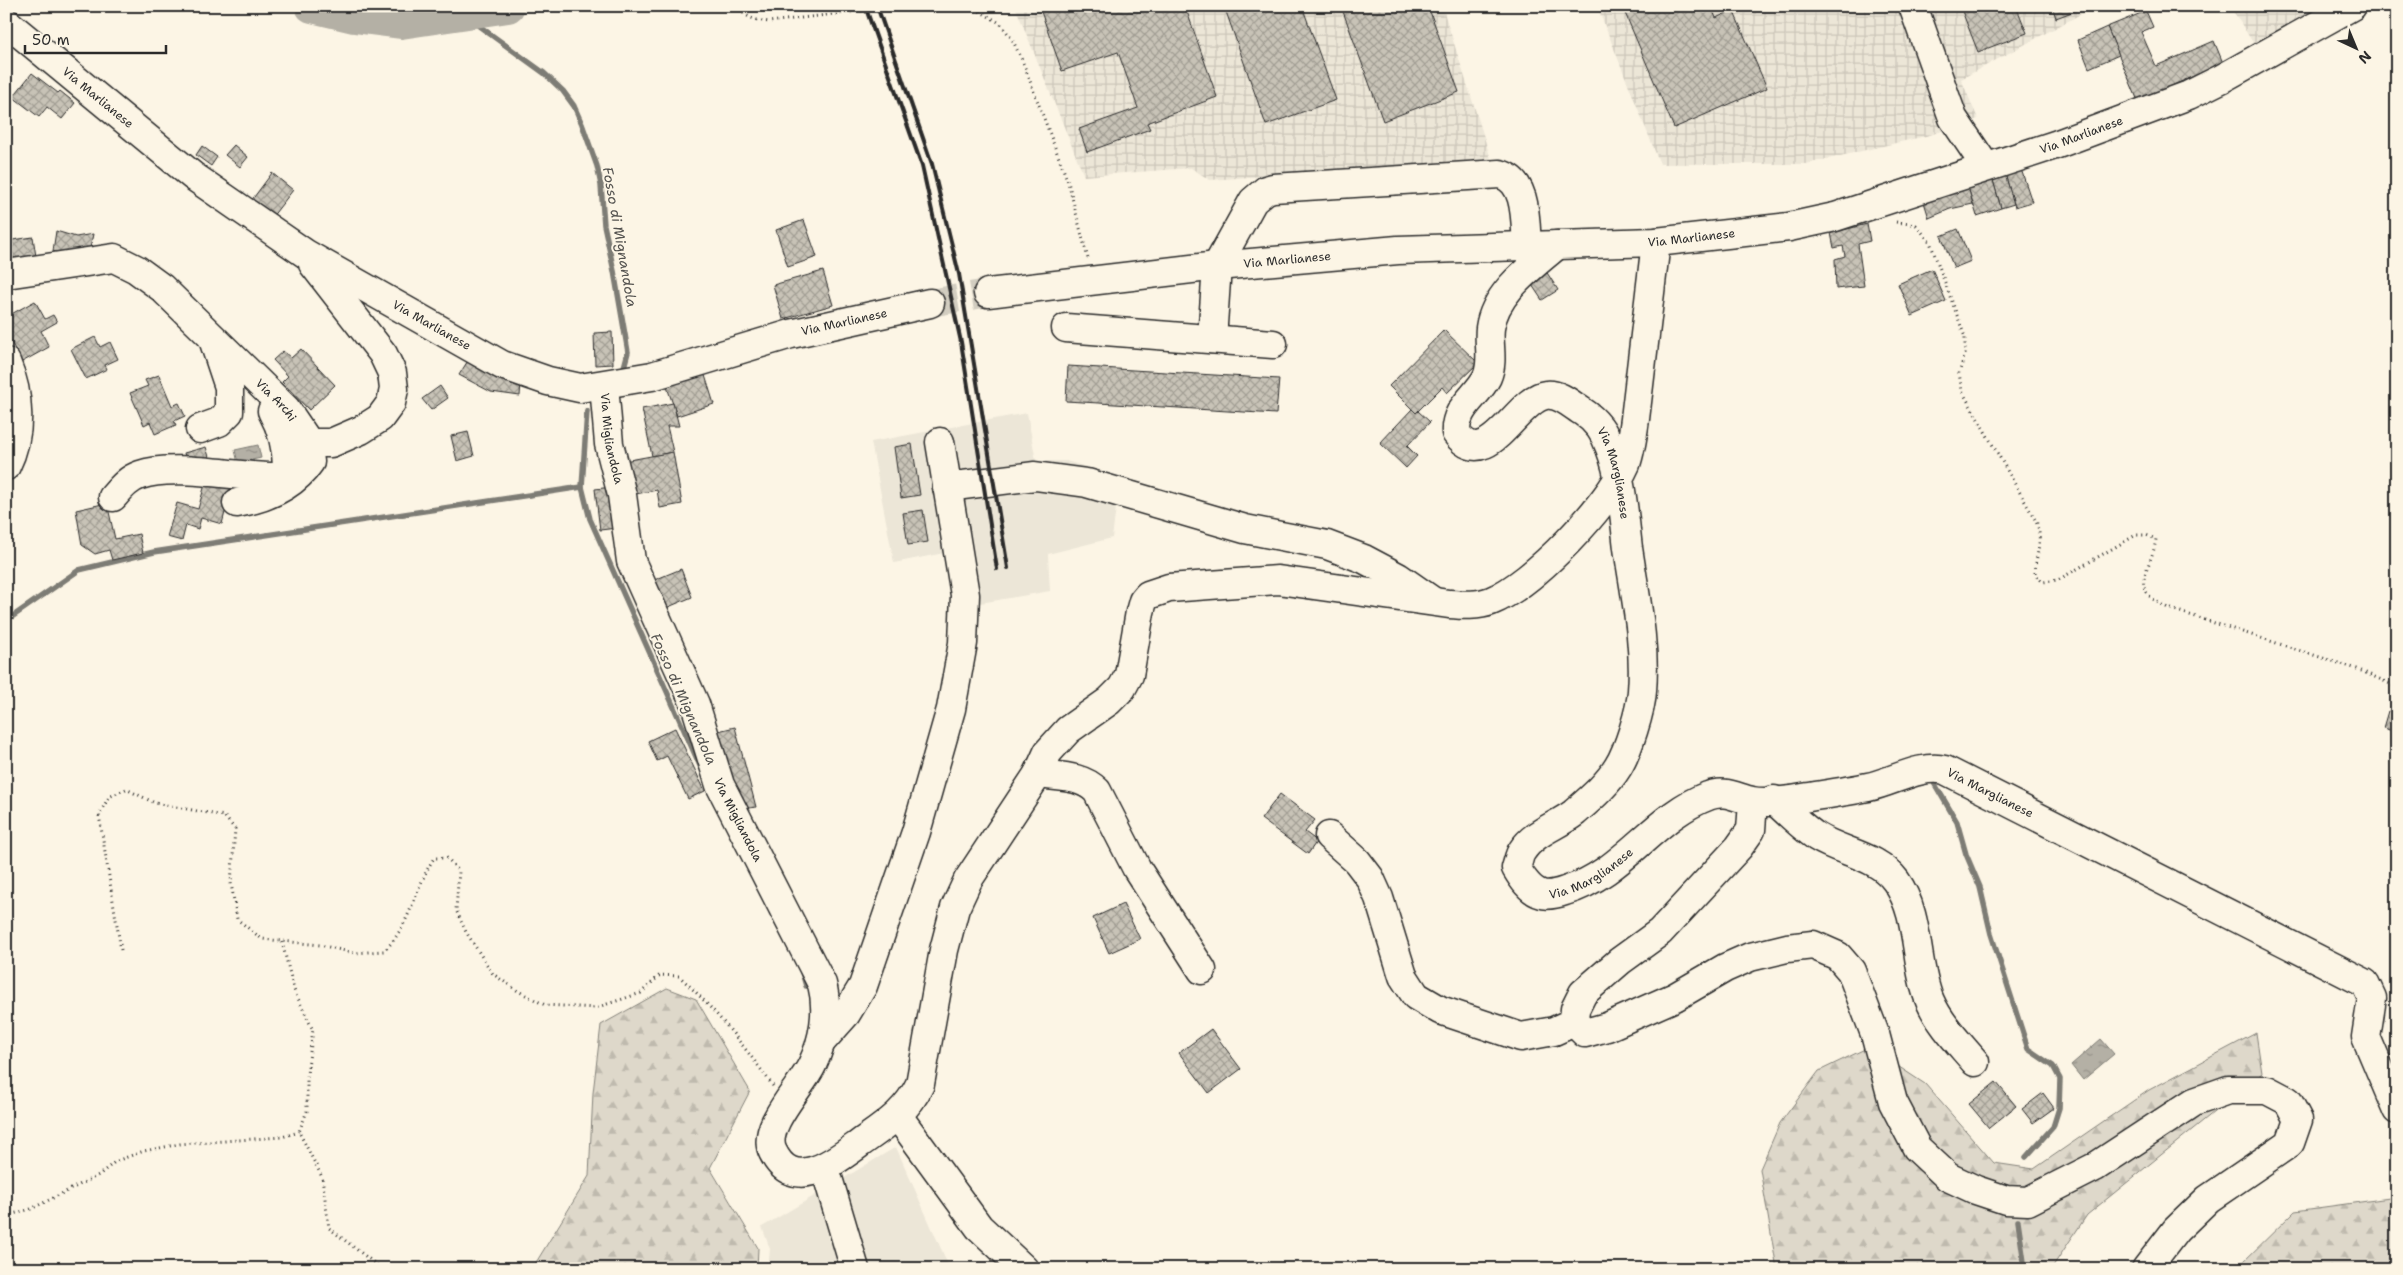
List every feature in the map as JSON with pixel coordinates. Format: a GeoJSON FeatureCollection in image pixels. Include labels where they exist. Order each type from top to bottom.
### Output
{"type":"FeatureCollection","features":[{"type":"Feature","properties":{"kind":"street"},"geometry":{"type":"LineString","coordinates":[[1913,6],[1953,118],[1986,167]]}},
{"type":"Feature","properties":{"kind":"street"},"geometry":{"type":"LineString","coordinates":[[2274,50],[2314,6]]}},
{"type":"Feature","properties":{"kind":"street","name":"Via Marlianese"},"geometry":{"type":"LineString","coordinates":[[988,294],[1217,266],[1398,250],[1656,242],[1789,227],[1835,218],[2055,145],[2158,107],[2221,79],[2352,6]]}},
{"type":"Feature","properties":{"kind":"street","name":"Via Marlianese"},"geometry":{"type":"LineString","coordinates":[[6,22],[194,176],[306,254],[502,365],[548,381],[580,388],[652,376],[791,334],[930,303]]}},
{"type":"Feature","properties":{"kind":"street"},"geometry":{"type":"LineString","coordinates":[[1953,118],[1958,177]]}},
{"type":"Feature","properties":{"kind":"street"},"geometry":{"type":"LineString","coordinates":[[1212,340],[1217,266],[1254,201],[1266,190],[1280,187],[1500,174],[1510,178],[1521,195],[1527,246]]}},
{"type":"Feature","properties":{"kind":"street"},"geometry":{"type":"LineString","coordinates":[[855,1269],[825,1168],[898,1116],[911,1101],[920,1084],[944,950],[955,908],[968,880],[1038,774],[1048,752],[1057,740],[1109,701],[1122,688],[1129,675],[1143,602],[1148,595],[1157,591],[1226,583],[1278,580],[1434,602],[1469,605],[1490,601],[1528,578],[1572,537],[1618,477],[1625,464],[1632,444],[1656,242]]}},
{"type":"Feature","properties":{"kind":"street","name":"Via Marglianese"},"geometry":{"type":"LineString","coordinates":[[1557,245],[1529,270],[1501,301],[1490,328],[1490,366],[1486,378],[1457,418],[1456,433],[1467,444],[1476,447],[1484,444],[1494,438],[1540,397],[1554,396],[1587,415],[1600,428],[1610,448],[1618,477],[1642,650],[1642,693],[1630,741],[1619,766],[1601,789],[1572,814],[1539,834],[1522,851],[1516,868],[1525,884],[1542,894],[1558,893],[1583,886],[1604,874],[1679,812],[1707,796],[1728,794],[1764,801],[1807,798],[1869,787],[1932,768],[1956,773],[2365,983],[2372,998],[2366,1038],[2397,1110]]}},
{"type":"Feature","properties":{"kind":"street"},"geometry":{"type":"LineString","coordinates":[[306,254],[383,354],[392,373],[394,389],[391,403],[380,418],[361,430],[330,443],[314,443],[307,440]]}},
{"type":"Feature","properties":{"kind":"street","name":"Via Archi"},"geometry":{"type":"LineString","coordinates":[[6,274],[114,258],[136,269],[162,288],[212,339],[286,408],[307,440]]}},
{"type":"Feature","properties":{"kind":"street"},"geometry":{"type":"LineString","coordinates":[[1066,328],[1273,344]]}},
{"type":"Feature","properties":{"kind":"street"},"geometry":{"type":"LineString","coordinates":[[200,429],[219,422],[229,412],[230,387],[212,339]]}},
{"type":"Feature","properties":{"kind":"street"},"geometry":{"type":"LineString","coordinates":[[6,362],[11,374],[18,409],[14,450],[6,466]]}},
{"type":"Feature","properties":{"kind":"street"},"geometry":{"type":"LineString","coordinates":[[113,496],[126,482],[141,475],[179,471],[257,478],[279,477],[287,468],[287,450],[279,423],[254,377]]}},
{"type":"Feature","properties":{"kind":"street","name":"Via Migliandola"},"geometry":{"type":"LineString","coordinates":[[604,385],[609,444],[622,494],[631,561],[695,704],[720,785],[822,984],[826,1012],[820,1042],[806,1077],[774,1125],[770,1139],[774,1155],[786,1169],[796,1173],[825,1168]]}},
{"type":"Feature","properties":{"kind":"street"},"geometry":{"type":"LineString","coordinates":[[237,503],[266,495],[288,485],[303,472],[310,462],[307,440]]}},
{"type":"Feature","properties":{"kind":"street"},"geometry":{"type":"LineString","coordinates":[[820,1042],[846,1014],[869,971],[916,832],[950,709],[963,643],[966,613],[963,582],[940,442]]}},
{"type":"Feature","properties":{"kind":"street"},"geometry":{"type":"LineString","coordinates":[[947,487],[1035,476],[1087,484],[1245,529],[1327,546],[1364,560],[1398,577],[1434,602]]}},
{"type":"Feature","properties":{"kind":"street"},"geometry":{"type":"LineString","coordinates":[[1038,774],[1074,778],[1091,785],[1097,792],[1137,869],[1202,970]]}},
{"type":"Feature","properties":{"kind":"street"},"geometry":{"type":"LineString","coordinates":[[1975,1062],[1954,1037],[1930,1000],[1913,921],[1906,898],[1895,881],[1880,866],[1818,837],[1764,801],[1750,830],[1739,847],[1660,932],[1620,961],[1584,993],[1575,1009],[1574,1022],[1585,1033],[1607,1027],[1675,997],[1725,968],[1750,957],[1787,948],[1813,945],[1830,952],[1838,956],[1851,970],[1875,1034],[1893,1102],[1917,1148],[1948,1176],[1976,1190],[2006,1200],[2028,1201],[2078,1176],[2157,1128],[2194,1102],[2228,1090],[2267,1090],[2288,1101],[2298,1120],[2290,1143],[2208,1199],[2176,1230],[2146,1269]]}},
{"type":"Feature","properties":{"kind":"street"},"geometry":{"type":"LineString","coordinates":[[1329,836],[1357,860],[1370,878],[1379,898],[1403,976],[1416,996],[1440,1010],[1521,1037],[1554,1031],[1574,1022]]}},
{"type":"Feature","properties":{"kind":"street"},"geometry":{"type":"LineString","coordinates":[[898,1116],[979,1227],[1024,1269]]}},
{"type":"Feature","properties":{"kind":"path"},"geometry":{"type":"LineString","coordinates":[[736,6],[745,16],[753,20],[769,22],[900,6]]}},
{"type":"Feature","properties":{"kind":"path"},"geometry":{"type":"LineString","coordinates":[[971,6],[1000,23],[1012,39],[1022,60],[1068,182],[1094,282]]}},
{"type":"Feature","properties":{"kind":"path"},"geometry":{"type":"LineString","coordinates":[[1870,206],[1890,221],[1916,225],[1930,242],[1965,336],[1965,354],[1959,373],[1962,391],[2040,531],[2040,547],[2035,564],[2035,575],[2043,582],[2058,580],[2119,543],[2136,535],[2146,535],[2156,539],[2154,551],[2144,575],[2144,590],[2152,600],[2168,608],[2357,669],[2397,687]]}},
{"type":"Feature","properties":{"kind":"path"},"geometry":{"type":"LineString","coordinates":[[122,950],[99,815],[109,797],[126,789],[155,803],[224,816],[235,829],[231,883],[237,919],[262,939],[320,945],[354,953],[384,951],[395,941],[417,899],[425,872],[434,858],[447,858],[459,871],[456,910],[466,932],[492,974],[518,991],[545,1005],[596,1008],[640,993],[660,975],[680,976],[698,993],[746,1048],[786,1105]]}},
{"type":"Feature","properties":{"kind":"path"},"geometry":{"type":"LineString","coordinates":[[282,942],[294,990],[313,1030],[307,1074],[306,1111],[299,1132],[322,1177],[329,1228],[382,1269]]}},
{"type":"Feature","properties":{"kind":"path"},"geometry":{"type":"LineString","coordinates":[[6,1216],[31,1209],[99,1175],[116,1161],[144,1151],[180,1144],[282,1137],[299,1132]]}},
{"type":"Feature","properties":{"kind":"shaded area"},"geometry":{"type":"Polygon","coordinates":[[[1015,6],[1442,6],[1491,159],[1210,180],[1191,168],[1084,176],[1015,6]]]}},
{"type":"Feature","properties":{"kind":"shaded area"},"geometry":{"type":"Polygon","coordinates":[[[1597,6],[2096,6],[1961,79],[1978,119],[1930,135],[1806,164],[1660,164],[1597,6]]]}},
{"type":"Feature","properties":{"kind":"shaded area"},"geometry":{"type":"Polygon","coordinates":[[[2230,6],[2323,6],[2255,46],[2230,6]]]}},
{"type":"Feature","properties":{"kind":"shaded area"},"geometry":{"type":"Polygon","coordinates":[[[1027,413],[1036,461],[1066,461],[1120,477],[1112,538],[1048,554],[1050,591],[957,607],[949,552],[894,563],[871,442],[1027,413]]]}},
{"type":"Feature","properties":{"kind":"shaded area"},"geometry":{"type":"Polygon","coordinates":[[[896,1147],[950,1269],[768,1269],[770,1249],[762,1227],[896,1147]]]}},
{"type":"Feature","properties":{"kind":"green space"},"geometry":{"type":"Polygon","coordinates":[[[667,988],[696,999],[750,1091],[710,1168],[758,1248],[757,1269],[532,1269],[589,1176],[593,1093],[601,1025],[667,988]]]}},
{"type":"Feature","properties":{"kind":"green space"},"geometry":{"type":"Polygon","coordinates":[[[2256,1033],[2262,1073],[2087,1215],[2051,1269],[1777,1269],[1760,1169],[1780,1123],[1819,1071],[1869,1047],[1925,1084],[1994,1163],[2034,1169],[2149,1090],[2256,1033]]]}},
{"type":"Feature","properties":{"kind":"green space"},"geometry":{"type":"Polygon","coordinates":[[[2397,1197],[2397,1269],[2236,1269],[2295,1211],[2397,1197]]]}},
{"type":"Feature","properties":{"kind":"water"},"geometry":{"type":"Polygon","coordinates":[[[258,445],[261,458],[238,463],[235,450],[258,445]]]}},
{"type":"Feature","properties":{"kind":"water"},"geometry":{"type":"Polygon","coordinates":[[[2101,1039],[2114,1054],[2083,1080],[2071,1065],[2101,1039]]]}},
{"type":"Feature","properties":{"kind":"building"},"geometry":{"type":"Polygon","coordinates":[[[1039,6],[1185,6],[1217,97],[1147,123],[1150,129],[1087,152],[1079,129],[1138,108],[1118,52],[1062,71],[1039,6]]]}},
{"type":"Feature","properties":{"kind":"building"},"geometry":{"type":"Polygon","coordinates":[[[1224,6],[1302,6],[1336,100],[1266,125],[1224,6]]]}},
{"type":"Feature","properties":{"kind":"building"},"geometry":{"type":"Polygon","coordinates":[[[1341,6],[1428,6],[1459,92],[1383,121],[1341,6]]]}},
{"type":"Feature","properties":{"kind":"building"},"geometry":{"type":"Polygon","coordinates":[[[1622,6],[1711,6],[1716,18],[1733,10],[1767,88],[1674,128],[1622,6]]]}},
{"type":"Feature","properties":{"kind":"building"},"geometry":{"type":"Polygon","coordinates":[[[1960,6],[2016,6],[2027,33],[1978,52],[1960,6]]]}},
{"type":"Feature","properties":{"kind":"building"},"geometry":{"type":"Polygon","coordinates":[[[2052,6],[2088,6],[2056,18],[2052,6]]]}},
{"type":"Feature","properties":{"kind":"building"},"geometry":{"type":"Polygon","coordinates":[[[2146,11],[2153,27],[2141,32],[2156,66],[2214,41],[2223,63],[2138,101],[2107,27],[2146,11]]]}},
{"type":"Feature","properties":{"kind":"building"},"geometry":{"type":"Polygon","coordinates":[[[2107,27],[2119,55],[2089,68],[2078,40],[2107,27]]]}},
{"type":"Feature","properties":{"kind":"building"},"geometry":{"type":"Polygon","coordinates":[[[32,73],[58,93],[60,91],[75,103],[62,119],[47,107],[39,117],[13,97],[32,73]]]}},
{"type":"Feature","properties":{"kind":"building"},"geometry":{"type":"Polygon","coordinates":[[[234,145],[248,157],[240,167],[225,155],[234,145]]]}},
{"type":"Feature","properties":{"kind":"building"},"geometry":{"type":"Polygon","coordinates":[[[202,146],[217,157],[211,166],[196,155],[202,146]]]}},
{"type":"Feature","properties":{"kind":"building"},"geometry":{"type":"Polygon","coordinates":[[[2021,169],[2032,202],[2015,207],[2005,174],[2021,169]]]}},
{"type":"Feature","properties":{"kind":"building"},"geometry":{"type":"Polygon","coordinates":[[[272,173],[293,190],[272,217],[251,201],[272,173]]]}},
{"type":"Feature","properties":{"kind":"building"},"geometry":{"type":"Polygon","coordinates":[[[2005,174],[2014,204],[2001,208],[1992,177],[2005,174]]]}},
{"type":"Feature","properties":{"kind":"building"},"geometry":{"type":"Polygon","coordinates":[[[1992,177],[2001,208],[1977,216],[1967,184],[1992,177]]]}},
{"type":"Feature","properties":{"kind":"building"},"geometry":{"type":"Polygon","coordinates":[[[1967,184],[1973,204],[1950,209],[1929,218],[1924,202],[1967,184]]]}},
{"type":"Feature","properties":{"kind":"building"},"geometry":{"type":"Polygon","coordinates":[[[804,220],[817,257],[788,267],[776,230],[804,220]]]}},
{"type":"Feature","properties":{"kind":"building"},"geometry":{"type":"Polygon","coordinates":[[[1867,224],[1870,241],[1858,244],[1864,286],[1836,289],[1835,259],[1845,256],[1843,246],[1834,248],[1831,233],[1867,224]]]}},
{"type":"Feature","properties":{"kind":"building"},"geometry":{"type":"Polygon","coordinates":[[[1958,229],[1971,261],[1954,268],[1941,236],[1958,229]]]}},
{"type":"Feature","properties":{"kind":"building"},"geometry":{"type":"Polygon","coordinates":[[[56,231],[76,237],[93,234],[89,253],[72,258],[53,251],[56,231]]]}},
{"type":"Feature","properties":{"kind":"building"},"geometry":{"type":"Polygon","coordinates":[[[33,237],[37,263],[6,268],[6,241],[33,237]]]}},
{"type":"Feature","properties":{"kind":"building"},"geometry":{"type":"Polygon","coordinates":[[[1544,268],[1558,290],[1542,300],[1528,279],[1544,268]]]}},
{"type":"Feature","properties":{"kind":"building"},"geometry":{"type":"Polygon","coordinates":[[[1932,269],[1946,301],[1912,316],[1898,284],[1932,269]]]}},
{"type":"Feature","properties":{"kind":"building"},"geometry":{"type":"Polygon","coordinates":[[[823,271],[833,305],[783,319],[773,285],[823,271]]]}},
{"type":"Feature","properties":{"kind":"building"},"geometry":{"type":"Polygon","coordinates":[[[35,301],[45,319],[53,315],[57,322],[41,331],[49,347],[22,362],[6,333],[6,317],[35,301]]]}},
{"type":"Feature","properties":{"kind":"building"},"geometry":{"type":"Polygon","coordinates":[[[1444,330],[1478,363],[1447,393],[1442,387],[1416,413],[1389,386],[1444,330]]]}},
{"type":"Feature","properties":{"kind":"building"},"geometry":{"type":"Polygon","coordinates":[[[612,332],[613,364],[595,365],[594,333],[612,332]]]}},
{"type":"Feature","properties":{"kind":"building"},"geometry":{"type":"Polygon","coordinates":[[[95,337],[100,347],[110,342],[118,359],[105,365],[107,369],[86,379],[71,349],[95,337]]]}},
{"type":"Feature","properties":{"kind":"building"},"geometry":{"type":"Polygon","coordinates":[[[301,349],[335,385],[309,410],[282,382],[288,376],[273,360],[283,351],[291,358],[301,349]]]}},
{"type":"Feature","properties":{"kind":"building"},"geometry":{"type":"Polygon","coordinates":[[[469,359],[521,382],[520,396],[491,392],[459,375],[469,359]]]}},
{"type":"Feature","properties":{"kind":"building"},"geometry":{"type":"Polygon","coordinates":[[[1068,366],[1279,379],[1276,414],[1066,401],[1068,366]]]}},
{"type":"Feature","properties":{"kind":"building"},"geometry":{"type":"Polygon","coordinates":[[[703,369],[714,404],[677,416],[665,381],[703,369]]]}},
{"type":"Feature","properties":{"kind":"building"},"geometry":{"type":"Polygon","coordinates":[[[159,375],[172,406],[179,403],[185,416],[174,421],[176,425],[155,434],[150,422],[144,425],[130,393],[148,386],[145,380],[159,375]]]}},
{"type":"Feature","properties":{"kind":"building"},"geometry":{"type":"Polygon","coordinates":[[[440,386],[448,398],[431,410],[422,399],[440,386]]]}},
{"type":"Feature","properties":{"kind":"building"},"geometry":{"type":"Polygon","coordinates":[[[673,403],[679,426],[667,426],[673,452],[652,456],[642,409],[673,403]]]}},
{"type":"Feature","properties":{"kind":"building"},"geometry":{"type":"Polygon","coordinates":[[[1412,409],[1416,413],[1418,411],[1430,422],[1407,446],[1417,456],[1406,468],[1380,443],[1412,409]]]}},
{"type":"Feature","properties":{"kind":"building"},"geometry":{"type":"Polygon","coordinates":[[[468,432],[474,456],[457,461],[451,436],[468,432]]]}},
{"type":"Feature","properties":{"kind":"building"},"geometry":{"type":"Polygon","coordinates":[[[912,444],[920,495],[901,498],[894,447],[912,444]]]}},
{"type":"Feature","properties":{"kind":"building"},"geometry":{"type":"Polygon","coordinates":[[[206,447],[210,460],[188,467],[184,453],[206,447]]]}},
{"type":"Feature","properties":{"kind":"building"},"geometry":{"type":"Polygon","coordinates":[[[673,452],[682,504],[660,508],[657,490],[630,495],[624,461],[673,452]]]}},
{"type":"Feature","properties":{"kind":"building"},"geometry":{"type":"Polygon","coordinates":[[[208,474],[233,481],[222,524],[201,518],[198,529],[186,525],[182,541],[167,537],[177,503],[198,509],[208,474]]]}},
{"type":"Feature","properties":{"kind":"building"},"geometry":{"type":"Polygon","coordinates":[[[612,487],[617,528],[600,530],[595,489],[612,487]]]}},
{"type":"Feature","properties":{"kind":"building"},"geometry":{"type":"Polygon","coordinates":[[[107,503],[115,539],[139,534],[143,553],[112,560],[109,550],[95,554],[82,545],[76,510],[107,503]]]}},
{"type":"Feature","properties":{"kind":"building"},"geometry":{"type":"Polygon","coordinates":[[[923,510],[928,542],[908,545],[903,513],[923,510]]]}},
{"type":"Feature","properties":{"kind":"building"},"geometry":{"type":"Polygon","coordinates":[[[681,569],[692,597],[659,611],[647,583],[681,569]]]}},
{"type":"Feature","properties":{"kind":"building"},"geometry":{"type":"Polygon","coordinates":[[[2388,711],[2397,714],[2396,732],[2383,728],[2388,711]]]}},
{"type":"Feature","properties":{"kind":"building"},"geometry":{"type":"Polygon","coordinates":[[[735,727],[756,807],[737,810],[710,733],[735,727]]]}},
{"type":"Feature","properties":{"kind":"building"},"geometry":{"type":"Polygon","coordinates":[[[675,728],[705,791],[688,799],[667,756],[657,761],[648,741],[675,728]]]}},
{"type":"Feature","properties":{"kind":"building"},"geometry":{"type":"Polygon","coordinates":[[[1280,794],[1315,820],[1305,832],[1317,841],[1308,854],[1261,819],[1280,794]]]}},
{"type":"Feature","properties":{"kind":"building"},"geometry":{"type":"Polygon","coordinates":[[[1123,904],[1140,939],[1109,953],[1093,918],[1123,904]]]}},
{"type":"Feature","properties":{"kind":"building"},"geometry":{"type":"Polygon","coordinates":[[[1211,1029],[1241,1069],[1209,1093],[1179,1053],[1211,1029]]]}},
{"type":"Feature","properties":{"kind":"building"},"geometry":{"type":"Polygon","coordinates":[[[1996,1082],[2016,1106],[1989,1128],[1969,1104],[1996,1082]]]}},
{"type":"Feature","properties":{"kind":"building"},"geometry":{"type":"Polygon","coordinates":[[[2043,1093],[2054,1108],[2033,1123],[2022,1109],[2043,1093]]]}},
{"type":"Feature","properties":{"kind":"waterway"},"geometry":{"type":"LineString","coordinates":[[312,6],[354,16],[401,22],[508,6]]}},
{"type":"Feature","properties":{"kind":"waterway","name":"Fosso di Mignandola"},"geometry":{"type":"LineString","coordinates":[[461,13],[544,73],[563,91],[574,106],[597,166],[601,185],[604,225],[628,352],[623,371]]}},
{"type":"Feature","properties":{"kind":"waterway","name":"Fosso di Mignandola"},"geometry":{"type":"LineString","coordinates":[[587,411],[582,487],[590,519],[701,768]]}},
{"type":"Feature","properties":{"kind":"waterway"},"geometry":{"type":"LineString","coordinates":[[6,621],[79,570],[154,552],[582,487]]}},
{"type":"Feature","properties":{"kind":"waterway"},"geometry":{"type":"LineString","coordinates":[[1933,781],[1957,822],[1966,854],[1980,887],[1991,934],[2028,1049],[2053,1066],[2060,1079],[2059,1108],[2053,1127],[2026,1157]]}},
{"type":"Feature","properties":{"kind":"waterway","name":"Fosso di Mignandola"},"geometry":{"type":"LineString","coordinates":[[801,969],[806,986]]}},
{"type":"Feature","properties":{"kind":"waterway"},"geometry":{"type":"LineString","coordinates":[[2018,1221],[2025,1269]]}},
{"type":"Feature","properties":{"kind":"tunnel"},"geometry":{"type":"LineString","coordinates":[[930,303],[988,293]]}},
{"type":"Feature","properties":{"kind":"railway"},"geometry":{"type":"LineString","coordinates":[[865,6],[922,166],[961,342],[997,569]]}},
{"type":"Feature","properties":{"kind":"railway"},"geometry":{"type":"LineString","coordinates":[[877,6],[932,164],[959,274],[1008,568]]}}]}
